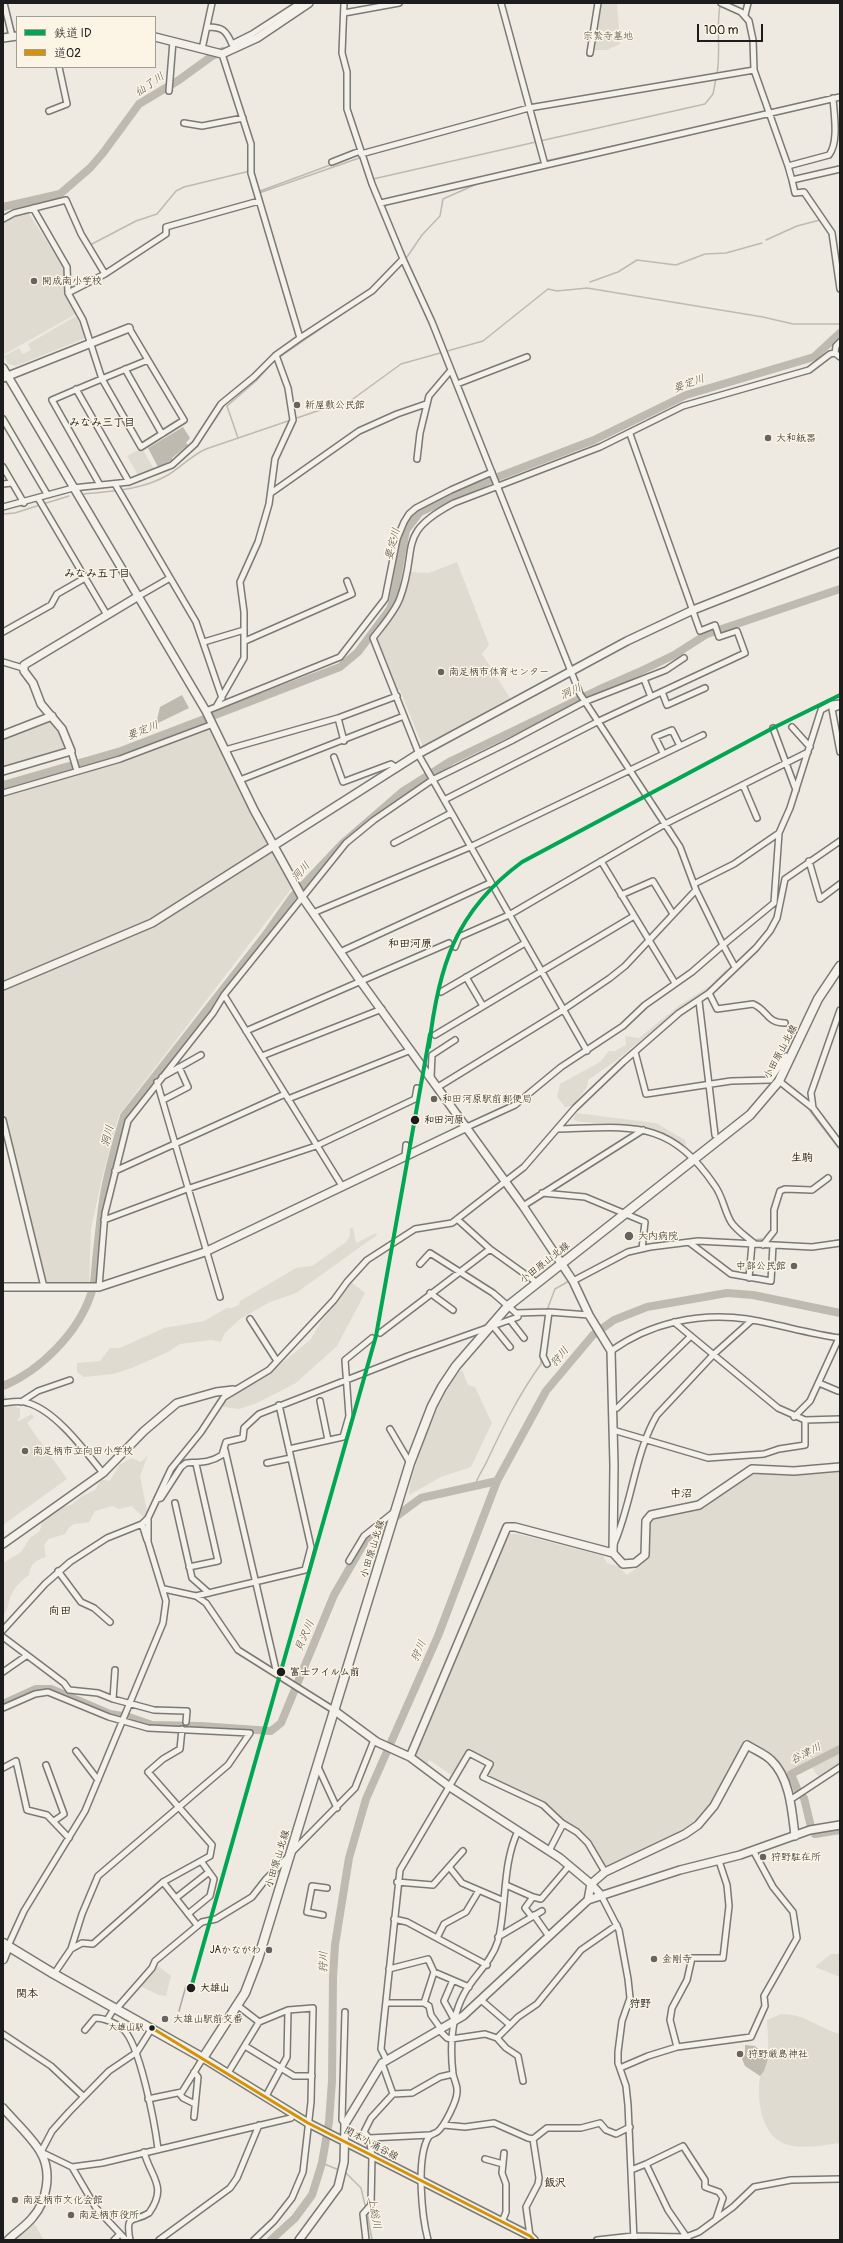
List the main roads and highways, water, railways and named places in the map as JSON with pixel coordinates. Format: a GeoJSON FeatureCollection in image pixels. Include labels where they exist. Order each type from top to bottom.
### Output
{"type":"FeatureCollection","features":[{"type":"Feature","properties":{"kind":"main road","name":"小田原山北線"},"geometry":{"type":"LineString","coordinates":[[6,1944],[54,1974],[204,2058],[245,1993],[258,1959],[335,1711],[394,1512],[410,1463],[432,1406],[442,1387],[456,1366],[508,1306],[536,1282],[562,1264],[696,1159],[750,1114],[779,1081],[799,1041],[816,998],[840,966]]}},
{"type":"Feature","properties":{"kind":"main road"},"geometry":{"type":"LineString","coordinates":[[3,1959],[6,1944]]}},
{"type":"Feature","properties":{"kind":"waterway"},"geometry":{"type":"LineString","coordinates":[[717,74],[719,57],[718,22],[720,5]]}},
{"type":"Feature","properties":{"kind":"waterway","name":"仙了川"},"geometry":{"type":"LineString","coordinates":[[3,207],[60,194],[90,168],[103,153],[139,104],[179,80],[212,56],[223,51]]}},
{"type":"Feature","properties":{"kind":"waterway"},"geometry":{"type":"LineString","coordinates":[[540,141],[705,104],[713,94],[716,78]]}},
{"type":"Feature","properties":{"kind":"waterway"},"geometry":{"type":"LineString","coordinates":[[770,110],[840,94]]}},
{"type":"Feature","properties":{"kind":"waterway"},"geometry":{"type":"LineString","coordinates":[[545,161],[696,128]]}},
{"type":"Feature","properties":{"kind":"waterway"},"geometry":{"type":"LineString","coordinates":[[372,176],[373,179],[536,142]]}},
{"type":"Feature","properties":{"kind":"waterway"},"geometry":{"type":"LineString","coordinates":[[255,179],[259,193],[362,157]]}},
{"type":"Feature","properties":{"kind":"waterway"},"geometry":{"type":"LineString","coordinates":[[484,177],[542,162]]}},
{"type":"Feature","properties":{"kind":"waterway"},"geometry":{"type":"LineString","coordinates":[[260,191],[333,164]]}},
{"type":"Feature","properties":{"kind":"waterway"},"geometry":{"type":"LineString","coordinates":[[92,244],[136,221],[157,214],[176,191],[184,187],[250,171]]}},
{"type":"Feature","properties":{"kind":"waterway"},"geometry":{"type":"LineString","coordinates":[[405,260],[422,235],[440,216],[443,199],[479,183]]}},
{"type":"Feature","properties":{"kind":"waterway"},"geometry":{"type":"LineString","coordinates":[[766,240],[797,226],[820,220]]}},
{"type":"Feature","properties":{"kind":"waterway"},"geometry":{"type":"LineString","coordinates":[[590,282],[618,272],[637,260],[676,265],[705,254],[726,253],[762,243]]}},
{"type":"Feature","properties":{"kind":"waterway"},"geometry":{"type":"LineString","coordinates":[[238,438],[227,406],[256,381],[274,361],[377,290],[403,263]]}},
{"type":"Feature","properties":{"kind":"waterway"},"geometry":{"type":"LineString","coordinates":[[84,494],[127,489],[148,484],[168,475],[196,454],[206,449],[329,407],[346,404],[401,364],[483,341],[548,289],[557,291],[587,288],[763,317],[793,324],[840,324]]}},
{"type":"Feature","properties":{"kind":"waterway","name":"要定川"},"geometry":{"type":"LineString","coordinates":[[3,785],[121,751],[340,667],[358,652],[390,609],[393,601],[406,530],[420,512],[490,480],[594,440],[686,395],[814,357],[840,333]]}},
{"type":"Feature","properties":{"kind":"waterway"},"geometry":{"type":"LineString","coordinates":[[43,504],[69,496]]}},
{"type":"Feature","properties":{"kind":"waterway"},"geometry":{"type":"LineString","coordinates":[[3,514],[15,513],[40,505]]}},
{"type":"Feature","properties":{"kind":"waterway","name":"洞川"},"geometry":{"type":"LineString","coordinates":[[3,1386],[31,1371],[44,1361],[67,1336],[85,1309],[94,1282],[101,1216],[107,1179],[124,1116],[264,937],[293,896],[342,844],[402,792],[451,761],[674,655],[707,634],[840,589]]}},
{"type":"Feature","properties":{"kind":"waterway"},"geometry":{"type":"LineString","coordinates":[[810,1111],[840,1150]]}},
{"type":"Feature","properties":{"kind":"waterway"},"geometry":{"type":"LineString","coordinates":[[754,1240],[761,1239],[771,1243]]}},
{"type":"Feature","properties":{"kind":"waterway"},"geometry":{"type":"LineString","coordinates":[[827,1242],[840,1240]]}},
{"type":"Feature","properties":{"kind":"waterway"},"geometry":{"type":"LineString","coordinates":[[547,1310],[555,1289],[569,1281]]}},
{"type":"Feature","properties":{"kind":"waterway","name":"狩川"},"geometry":{"type":"LineString","coordinates":[[271,2240],[295,2218],[312,2195],[322,2163],[329,2122],[332,2081],[333,1977],[335,1945],[349,1858],[366,1799],[438,1636],[497,1481],[546,1391],[593,1335],[614,1320],[647,1307],[727,1293],[753,1295],[840,1313]]}},
{"type":"Feature","properties":{"kind":"waterway"},"geometry":{"type":"LineString","coordinates":[[475,1486],[512,1411],[541,1364],[541,1357]]}},
{"type":"Feature","properties":{"kind":"waterway","name":"貝沢川"},"geometry":{"type":"LineString","coordinates":[[3,1704],[36,1689],[51,1689],[110,1714],[129,1717],[152,1725],[201,1726],[271,1731],[281,1723],[334,1595],[367,1538],[421,1498],[497,1481]]}},
{"type":"Feature","properties":{"kind":"waterway","name":"谷津川"},"geometry":{"type":"LineString","coordinates":[[811,1827],[804,1798],[798,1791],[791,1774],[840,1749]]}},
{"type":"Feature","properties":{"kind":"waterway","name":"谷津川"},"geometry":{"type":"LineString","coordinates":[[815,1834],[840,1830]]}},
{"type":"Feature","properties":{"kind":"waterway","name":"上総川"},"geometry":{"type":"LineString","coordinates":[[322,2163],[339,2170]]}},
{"type":"Feature","properties":{"kind":"waterway","name":"上総川"},"geometry":{"type":"LineString","coordinates":[[345,2172],[361,2188],[366,2209]]}},
{"type":"Feature","properties":{"kind":"waterway","name":"上総川"},"geometry":{"type":"LineString","coordinates":[[367,2212],[372,2240]]}},
{"type":"Feature","properties":{"kind":"railway"},"geometry":{"type":"LineString","coordinates":[[179,2011],[186,1986]]}},
{"type":"Feature","properties":{"kind":"rail line","name":"ID"},"geometry":{"type":"LineString","coordinates":[[429,1047],[438,992],[454,943],[480,900],[499,881],[522,862],[773,728],[840,695]]}},
{"type":"Feature","properties":{"kind":"rail line","name":"ID"},"geometry":{"type":"LineString","coordinates":[[191,1988],[376,1336],[430,1034]]}},
{"type":"Feature","properties":{"kind":"place","name":"開成南小学校"},"geometry":{"type":"Point","coordinates":[34,281]}},
{"type":"Feature","properties":{"kind":"place","name":"新屋敷公民館"},"geometry":{"type":"Point","coordinates":[297,405]}},
{"type":"Feature","properties":{"kind":"place","name":"大和紙器"},"geometry":{"type":"Point","coordinates":[768,438]}},
{"type":"Feature","properties":{"kind":"place","name":"南足柄市体育センター"},"geometry":{"type":"Point","coordinates":[441,672]}},
{"type":"Feature","properties":{"kind":"place","name":"和田河原駅前郵便局"},"geometry":{"type":"Point","coordinates":[434,1099]}},
{"type":"Feature","properties":{"kind":"place","name":"和田河原"},"geometry":{"type":"Point","coordinates":[415,1120]}},
{"type":"Feature","properties":{"kind":"place","name":"大内病院"},"geometry":{"type":"Point","coordinates":[629,1236]}},
{"type":"Feature","properties":{"kind":"place","name":"中部公民館"},"geometry":{"type":"Point","coordinates":[794,1266]}},
{"type":"Feature","properties":{"kind":"place","name":"南足柄市立向田小学校"},"geometry":{"type":"Point","coordinates":[25,1451]}},
{"type":"Feature","properties":{"kind":"place","name":"富士フイルム前"},"geometry":{"type":"Point","coordinates":[281,1672]}},
{"type":"Feature","properties":{"kind":"place","name":"狩野駐在所"},"geometry":{"type":"Point","coordinates":[763,1857]}},
{"type":"Feature","properties":{"kind":"place","name":"JAかながわ"},"geometry":{"type":"Point","coordinates":[269,1950]}},
{"type":"Feature","properties":{"kind":"place","name":"金剛寺"},"geometry":{"type":"Point","coordinates":[654,1959]}},
{"type":"Feature","properties":{"kind":"place","name":"大雄山"},"geometry":{"type":"Point","coordinates":[191,1988]}},
{"type":"Feature","properties":{"kind":"place","name":"大雄山駅前交番"},"geometry":{"type":"Point","coordinates":[165,2019]}},
{"type":"Feature","properties":{"kind":"place","name":"大雄山駅"},"geometry":{"type":"Point","coordinates":[152,2028]}},
{"type":"Feature","properties":{"kind":"place","name":"狩野厳島神社"},"geometry":{"type":"Point","coordinates":[740,2054]}},
{"type":"Feature","properties":{"kind":"place","name":"南足柄市文化会館"},"geometry":{"type":"Point","coordinates":[15,2200]}},
{"type":"Feature","properties":{"kind":"place","name":"南足柄市役所"},"geometry":{"type":"Point","coordinates":[71,2215]}},
{"type":"Feature","properties":{"kind":"district","name":"みなみ三丁目"},"geometry":{"type":"Point","coordinates":[102,423]}},
{"type":"Feature","properties":{"kind":"district","name":"みなみ五丁目"},"geometry":{"type":"Point","coordinates":[97,574]}},
{"type":"Feature","properties":{"kind":"district","name":"和田河原"},"geometry":{"type":"Point","coordinates":[410,944]}},
{"type":"Feature","properties":{"kind":"district","name":"生駒"},"geometry":{"type":"Point","coordinates":[802,1158]}},
{"type":"Feature","properties":{"kind":"district","name":"中沼"},"geometry":{"type":"Point","coordinates":[681,1494]}},
{"type":"Feature","properties":{"kind":"district","name":"向田"},"geometry":{"type":"Point","coordinates":[60,1611]}},
{"type":"Feature","properties":{"kind":"district","name":"関本"},"geometry":{"type":"Point","coordinates":[27,1994]}},
{"type":"Feature","properties":{"kind":"district","name":"狩野"},"geometry":{"type":"Point","coordinates":[640,2004]}},
{"type":"Feature","properties":{"kind":"district","name":"飯沢"},"geometry":{"type":"Point","coordinates":[555,2183]}},
{"type":"Feature","properties":{"kind":"park label","name":"宗繁寺墓地"},"geometry":{"type":"Point","coordinates":[608,36]}}]}
